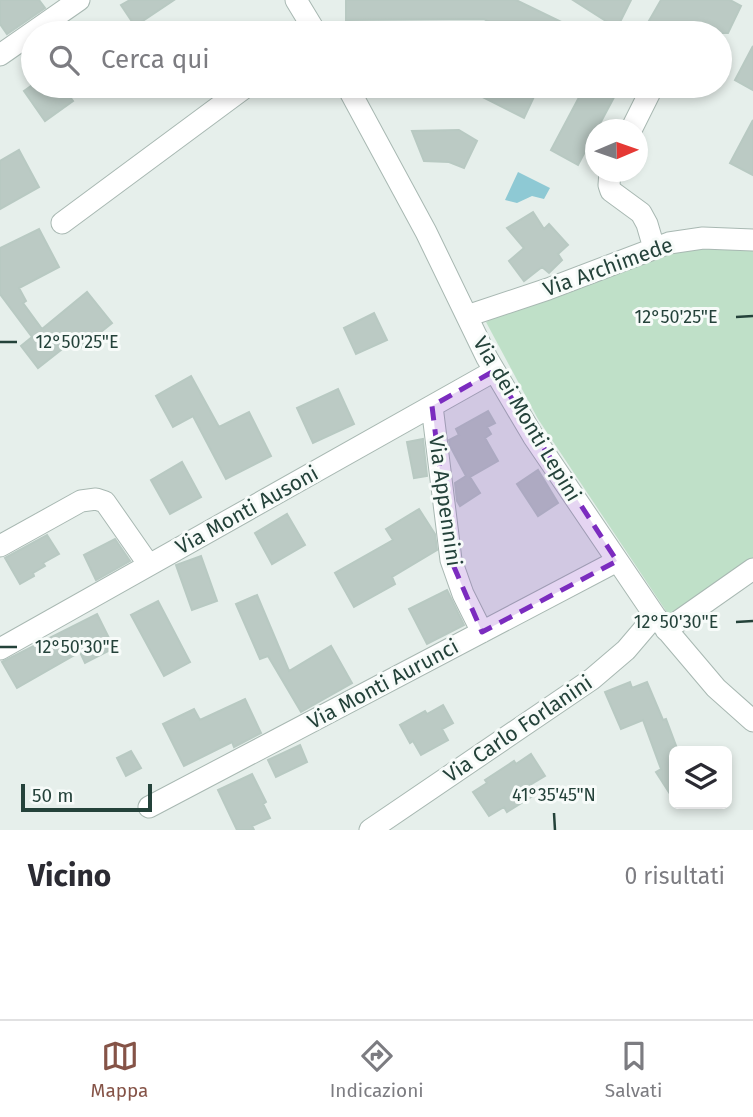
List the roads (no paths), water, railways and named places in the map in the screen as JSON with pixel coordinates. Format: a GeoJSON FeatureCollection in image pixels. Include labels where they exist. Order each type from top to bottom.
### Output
{"type":"FeatureCollection","features":[{"type":"Feature","properties":{"kind":"street"},"geometry":{"type":"LineString","coordinates":[[49,21],[79,0]]}},
{"type":"Feature","properties":{"kind":"street"},"geometry":{"type":"LineString","coordinates":[[296,0],[309,21]]}},
{"type":"Feature","properties":{"kind":"street"},"geometry":{"type":"LineString","coordinates":[[0,55],[21,40]]}},
{"type":"Feature","properties":{"kind":"street"},"geometry":{"type":"LineString","coordinates":[[62,223],[231,98]]}},
{"type":"Feature","properties":{"kind":"street","name":"Via dei Monti Lepini"},"geometry":{"type":"LineString","coordinates":[[353,98],[426,232],[494,371],[533,436],[660,623],[716,688],[753,721]]}},
{"type":"Feature","properties":{"kind":"street"},"geometry":{"type":"LineString","coordinates":[[636,119],[647,98]]}},
{"type":"Feature","properties":{"kind":"street"},"geometry":{"type":"LineString","coordinates":[[608,182],[611,191],[633,205],[647,224],[654,248]]}},
{"type":"Feature","properties":{"kind":"street","name":"Via Archimede"},"geometry":{"type":"LineString","coordinates":[[467,316],[548,289],[654,248],[696,238],[753,240]]}},
{"type":"Feature","properties":{"kind":"street","name":"Via Monti Ausoni"},"geometry":{"type":"LineString","coordinates":[[0,649],[494,371]]}},
{"type":"Feature","properties":{"kind":"street","name":"Via Appennini"},"geometry":{"type":"LineString","coordinates":[[432,406],[451,559],[463,594],[482,632]]}},
{"type":"Feature","properties":{"kind":"street"},"geometry":{"type":"LineString","coordinates":[[0,546],[81,502],[96,499],[108,505],[149,565]]}},
{"type":"Feature","properties":{"kind":"street","name":"Via Monti Aurunci"},"geometry":{"type":"LineString","coordinates":[[149,807],[617,561]]}},
{"type":"Feature","properties":{"kind":"street","name":"Via Carlo Forlanini"},"geometry":{"type":"LineString","coordinates":[[370,830],[601,673],[660,623],[753,569]]}},
{"type":"Feature","properties":{"kind":"water"},"geometry":{"type":"Polygon","coordinates":[[[518,172],[550,188],[544,199],[532,196],[517,203],[505,200],[518,172]]]}}]}
